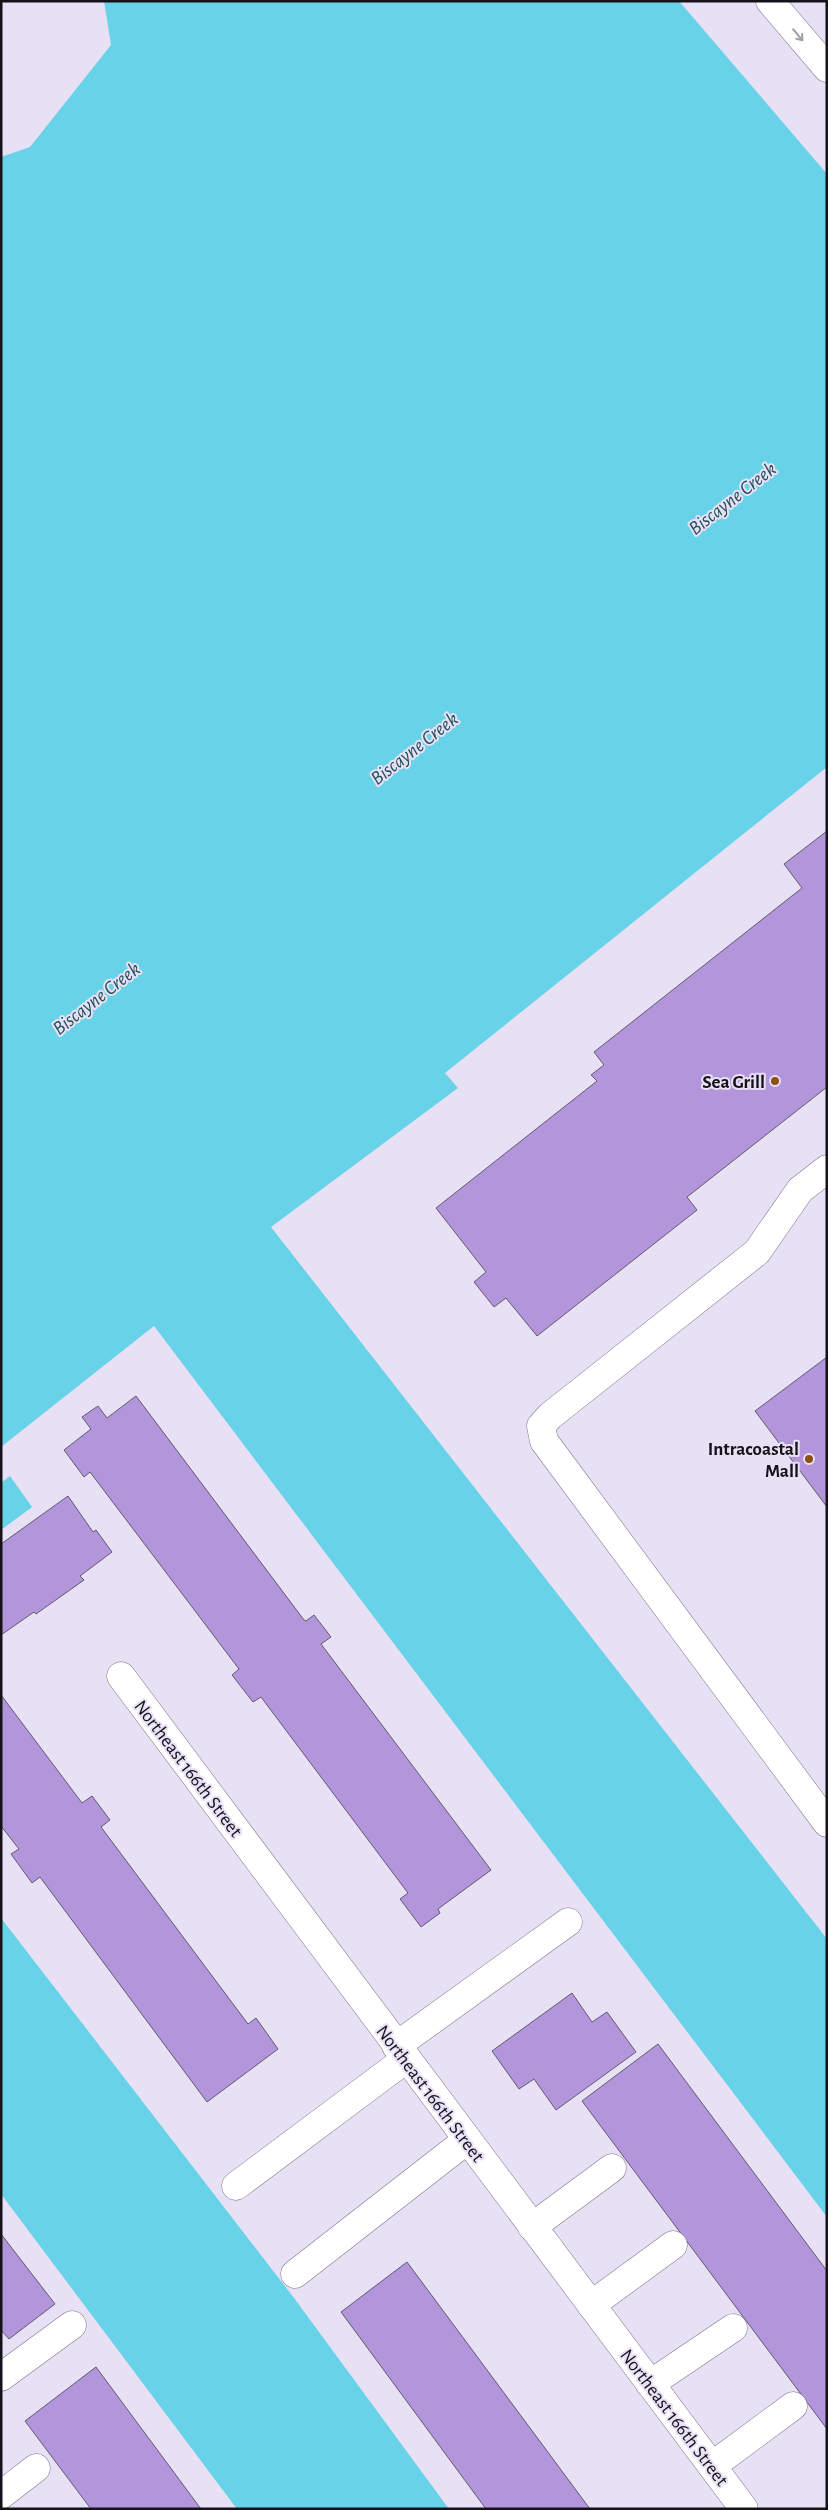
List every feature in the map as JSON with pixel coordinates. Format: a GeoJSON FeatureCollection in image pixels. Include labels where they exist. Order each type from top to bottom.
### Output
{"type":"FeatureCollection","features":[{"type":"Feature","properties":{"kind":"street"},"geometry":{"type":"LineString","coordinates":[[770,1],[827,68]]}},
{"type":"Feature","properties":{"kind":"street"},"geometry":{"type":"LineString","coordinates":[[827,1169],[800,1190],[757,1252],[550,1416],[541,1426],[544,1441],[827,1823]]}},
{"type":"Feature","properties":{"kind":"street","name":"Northeast 166th Street"},"geometry":{"type":"LineString","coordinates":[[121,1676],[401,2053],[744,2509]]}},
{"type":"Feature","properties":{"kind":"street"},"geometry":{"type":"LineString","coordinates":[[236,2186],[568,1922]]}},
{"type":"Feature","properties":{"kind":"street"},"geometry":{"type":"LineString","coordinates":[[295,2274],[467,2140]]}},
{"type":"Feature","properties":{"kind":"street"},"geometry":{"type":"LineString","coordinates":[[532,2227],[612,2168]]}},
{"type":"Feature","properties":{"kind":"street"},"geometry":{"type":"LineString","coordinates":[[590,2305],[673,2245]]}},
{"type":"Feature","properties":{"kind":"street"},"geometry":{"type":"LineString","coordinates":[[1,2377],[72,2325]]}},
{"type":"Feature","properties":{"kind":"street"},"geometry":{"type":"LineString","coordinates":[[650,2384],[733,2328]]}},
{"type":"Feature","properties":{"kind":"street"},"geometry":{"type":"LineString","coordinates":[[712,2466],[793,2406]]}},
{"type":"Feature","properties":{"kind":"street"},"geometry":{"type":"LineString","coordinates":[[1,2495],[36,2468]]}},
{"type":"Feature","properties":{"kind":"water","name":"Biscayne Creek"},"geometry":{"type":"Polygon","coordinates":[[[104,1],[827,1],[827,767],[445,1073],[458,1088],[271,1227],[827,1939],[827,2217],[154,1326],[1,1447],[1,157],[30,147],[111,45],[104,1]]]}},
{"type":"Feature","properties":{"kind":"water"},"geometry":{"type":"Polygon","coordinates":[[[10,1476],[32,1507],[1,1530],[1,1483],[10,1476]]]}},
{"type":"Feature","properties":{"kind":"water"},"geometry":{"type":"Polygon","coordinates":[[[1,1918],[294,2298],[449,2509],[237,2509],[1,2194],[1,1918]]]}},
{"type":"Feature","properties":{"kind":"pier"},"geometry":{"type":"Polygon","coordinates":[[[679,1],[827,1],[827,174],[679,1]]]}},
{"type":"Feature","properties":{"kind":"building"},"geometry":{"type":"Polygon","coordinates":[[[827,831],[827,1087],[687,1197],[697,1210],[537,1336],[506,1298],[494,1307],[474,1282],[486,1272],[436,1208],[597,1081],[591,1075],[604,1065],[594,1052],[802,888],[784,864],[827,831]]]}},
{"type":"Feature","properties":{"kind":"building","name":"Intracoastal Mall"},"geometry":{"type":"Polygon","coordinates":[[[827,1357],[827,1507],[755,1411],[827,1357]]]}},
{"type":"Feature","properties":{"kind":"building"},"geometry":{"type":"Polygon","coordinates":[[[136,1396],[304,1620],[306,1621],[314,1615],[331,1637],[321,1644],[491,1870],[438,1909],[440,1913],[421,1927],[400,1899],[408,1893],[261,1697],[253,1702],[232,1675],[239,1669],[90,1472],[84,1477],[64,1450],[91,1429],[82,1417],[98,1406],[107,1418],[136,1396]]]}},
{"type":"Feature","properties":{"kind":"building"},"geometry":{"type":"Polygon","coordinates":[[[68,1496],[93,1532],[96,1530],[112,1552],[80,1576],[84,1580],[36,1614],[34,1612],[1,1635],[1,1544],[68,1496]]]}},
{"type":"Feature","properties":{"kind":"building"},"geometry":{"type":"Polygon","coordinates":[[[1,1695],[82,1803],[92,1796],[110,1820],[101,1827],[248,2024],[256,2018],[278,2049],[207,2102],[40,1877],[32,1883],[11,1854],[19,1849],[1,1826],[1,1695]]]}},
{"type":"Feature","properties":{"kind":"building"},"geometry":{"type":"Polygon","coordinates":[[[572,1993],[592,2022],[607,2012],[636,2052],[556,2110],[534,2079],[519,2089],[492,2051],[572,1993]]]}},
{"type":"Feature","properties":{"kind":"building"},"geometry":{"type":"Polygon","coordinates":[[[658,2044],[827,2271],[827,2429],[582,2101],[658,2044]]]}},
{"type":"Feature","properties":{"kind":"building"},"geometry":{"type":"Polygon","coordinates":[[[1,2234],[55,2304],[9,2339],[1,2330],[1,2234]]]}},
{"type":"Feature","properties":{"kind":"building"},"geometry":{"type":"Polygon","coordinates":[[[407,2262],[590,2509],[486,2509],[341,2312],[407,2262]]]}},
{"type":"Feature","properties":{"kind":"building"},"geometry":{"type":"Polygon","coordinates":[[[96,2367],[201,2509],[91,2509],[25,2421],[96,2367]]]}},
{"type":"Feature","properties":{"kind":"place","name":"Sea Grill"},"geometry":{"type":"Point","coordinates":[775,1081]}},
{"type":"Feature","properties":{"kind":"place","name":"Intracoastal Mall"},"geometry":{"type":"Point","coordinates":[809,1459]}}]}
